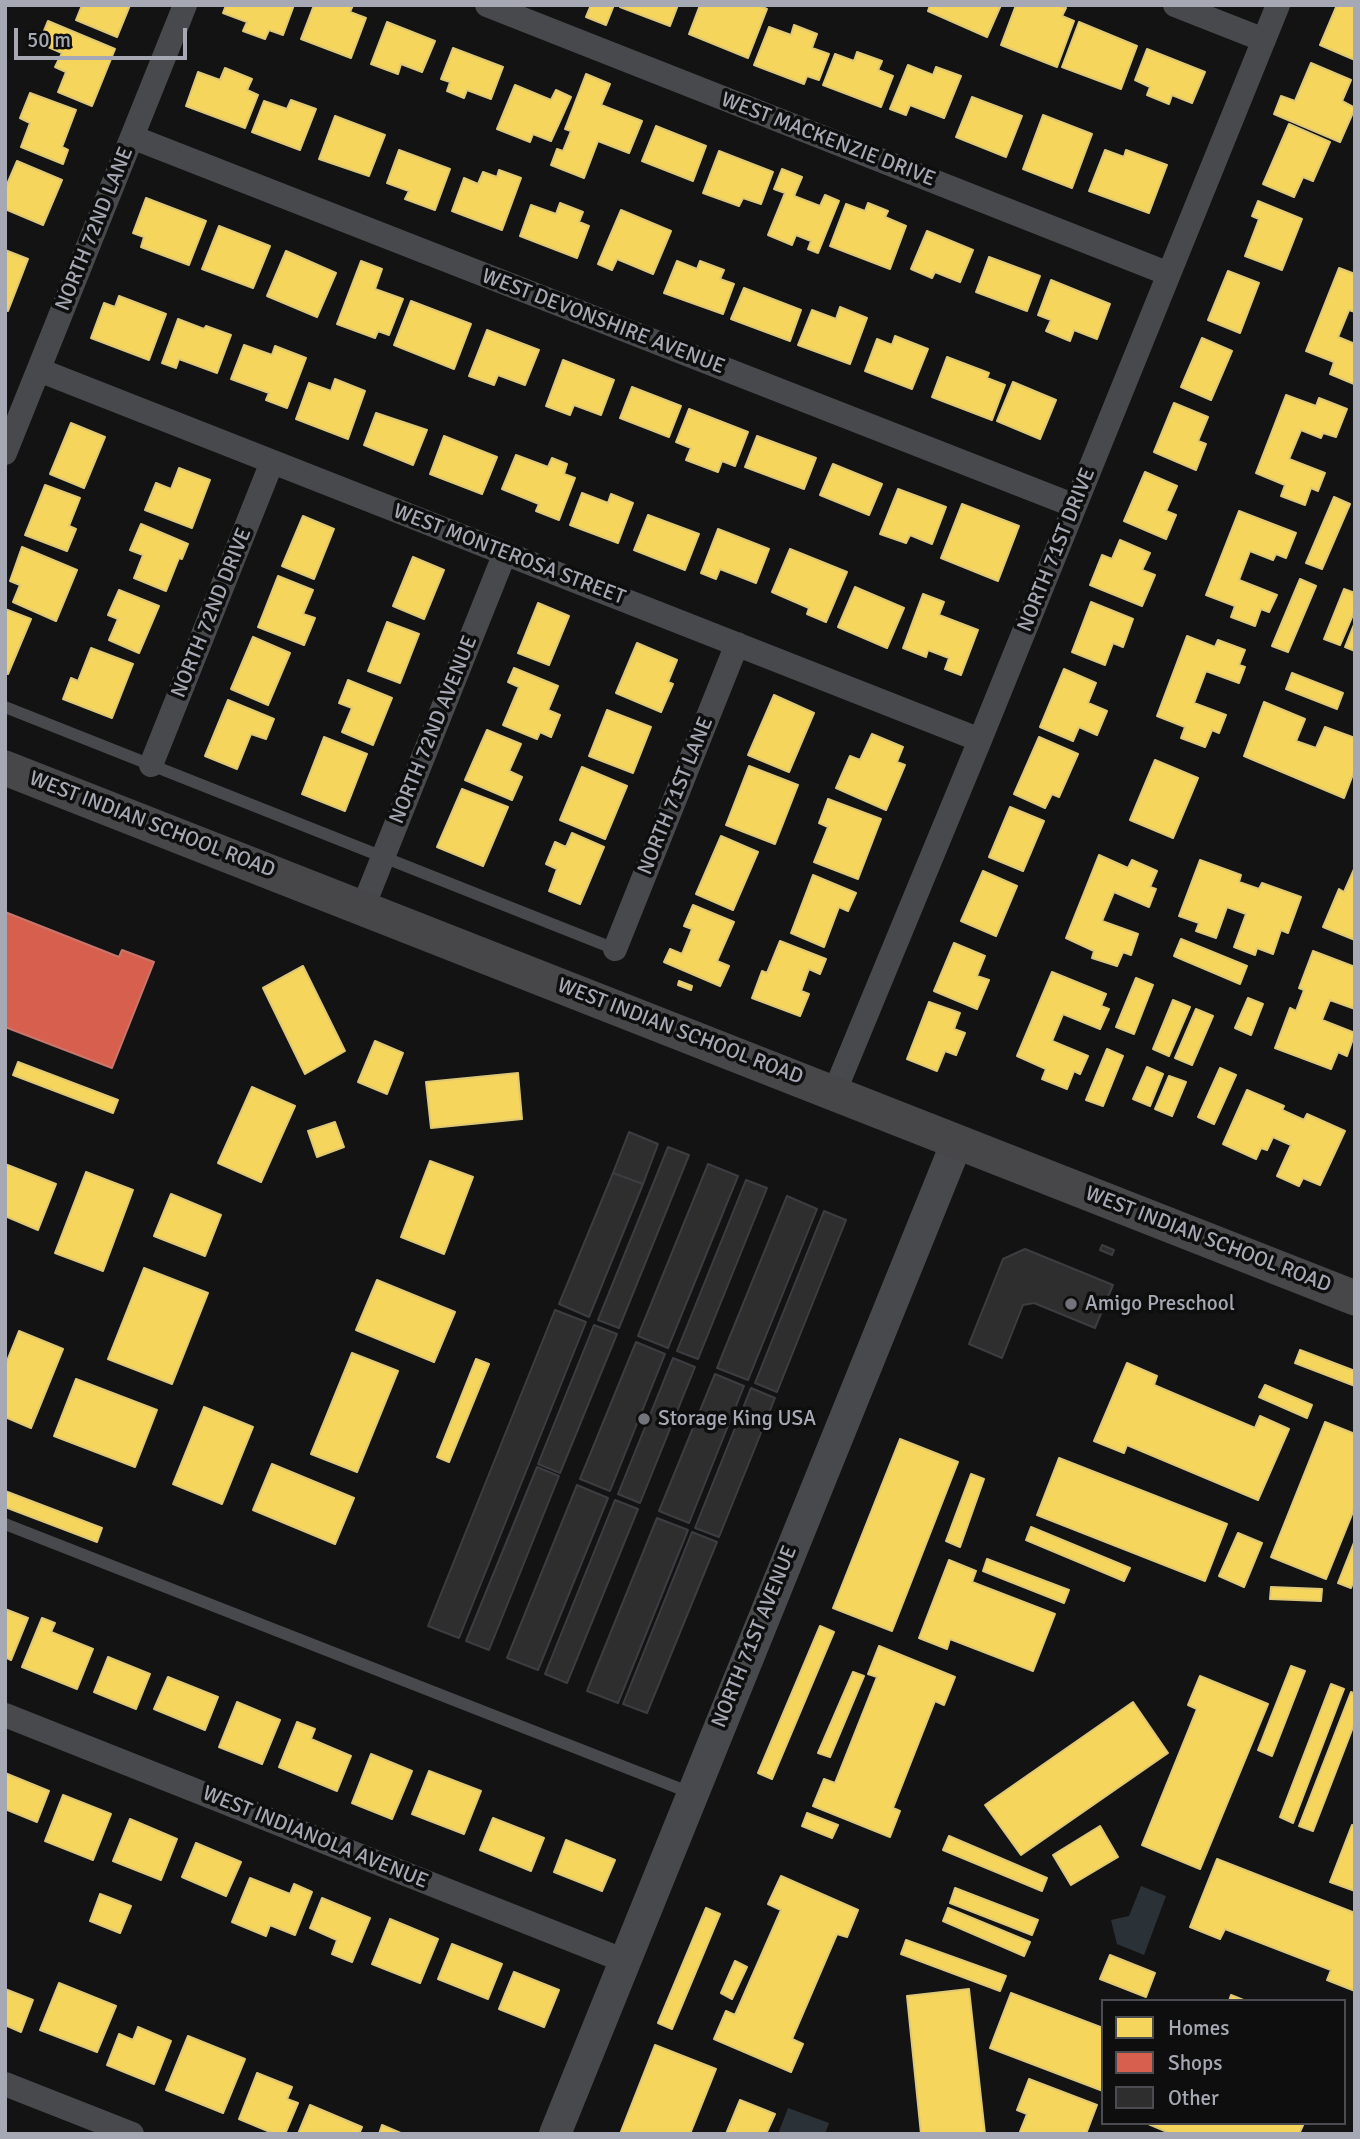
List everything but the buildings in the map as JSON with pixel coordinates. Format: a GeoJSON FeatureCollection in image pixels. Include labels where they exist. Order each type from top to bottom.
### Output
{"type":"FeatureCollection","features":[{"type":"Feature","properties":{"kind":"main road","name":"WEST INDIAN SCHOOL ROAD"},"geometry":{"type":"LineString","coordinates":[[5,768],[1355,1297]]}},
{"type":"Feature","properties":{"kind":"street","name":"NORTH 72ND LANE"},"geometry":{"type":"LineString","coordinates":[[5,453],[185,5]]}},
{"type":"Feature","properties":{"kind":"street","name":"WEST MACKENZIE DRIVE"},"geometry":{"type":"LineString","coordinates":[[487,5],[1169,274]]}},
{"type":"Feature","properties":{"kind":"street"},"geometry":{"type":"LineString","coordinates":[[1175,5],[1264,40]]}},
{"type":"Feature","properties":{"kind":"street","name":"NORTH 71ST DRIVE"},"geometry":{"type":"LineString","coordinates":[[834,1093],[1278,5]]}},
{"type":"Feature","properties":{"kind":"street","name":"WEST DEVONSHIRE AVENUE"},"geometry":{"type":"LineString","coordinates":[[132,137],[1075,506]]}},
{"type":"Feature","properties":{"kind":"street","name":"WEST MONTEROSA STREET"},"geometry":{"type":"LineString","coordinates":[[39,370],[980,740]]}},
{"type":"Feature","properties":{"kind":"street","name":"NORTH 72ND DRIVE"},"geometry":{"type":"LineString","coordinates":[[151,765],[272,461]]}},
{"type":"Feature","properties":{"kind":"street","name":"NORTH 72ND AVENUE"},"geometry":{"type":"LineString","coordinates":[[363,907],[505,553]]}},
{"type":"Feature","properties":{"kind":"street","name":"NORTH 71ST LANE"},"geometry":{"type":"LineString","coordinates":[[615,948],[737,644]]}},
{"type":"Feature","properties":{"kind":"street","name":"NORTH 71ST AVENUE"},"geometry":{"type":"LineString","coordinates":[[555,2134],[957,1142]]}},
{"type":"Feature","properties":{"kind":"street","name":"WEST INDIANOLA AVENUE"},"geometry":{"type":"LineString","coordinates":[[5,1715],[625,1961]]}},
{"type":"Feature","properties":{"kind":"street"},"geometry":{"type":"LineString","coordinates":[[5,2084],[132,2134]]}},
{"type":"Feature","properties":{"kind":"lane"},"geometry":{"type":"LineString","coordinates":[[5,707],[615,948]]}},
{"type":"Feature","properties":{"kind":"lane"},"geometry":{"type":"LineString","coordinates":[[5,1524],[692,1793]]}},
{"type":"Feature","properties":{"kind":"shaded area"},"geometry":{"type":"Polygon","coordinates":[[[1141,1886],[1166,1896],[1144,1955],[1117,1944],[1111,1920],[1129,1916],[1141,1886]]]}},
{"type":"Feature","properties":{"kind":"shaded area"},"geometry":{"type":"Polygon","coordinates":[[[788,2108],[829,2123],[825,2134],[778,2134],[788,2108]]]}},
{"type":"Feature","properties":{"kind":"place","name":"Amigo Preschool"},"geometry":{"type":"Point","coordinates":[1071,1304]}},
{"type":"Feature","properties":{"kind":"place","name":"Storage King USA"},"geometry":{"type":"Point","coordinates":[644,1419]}}]}
